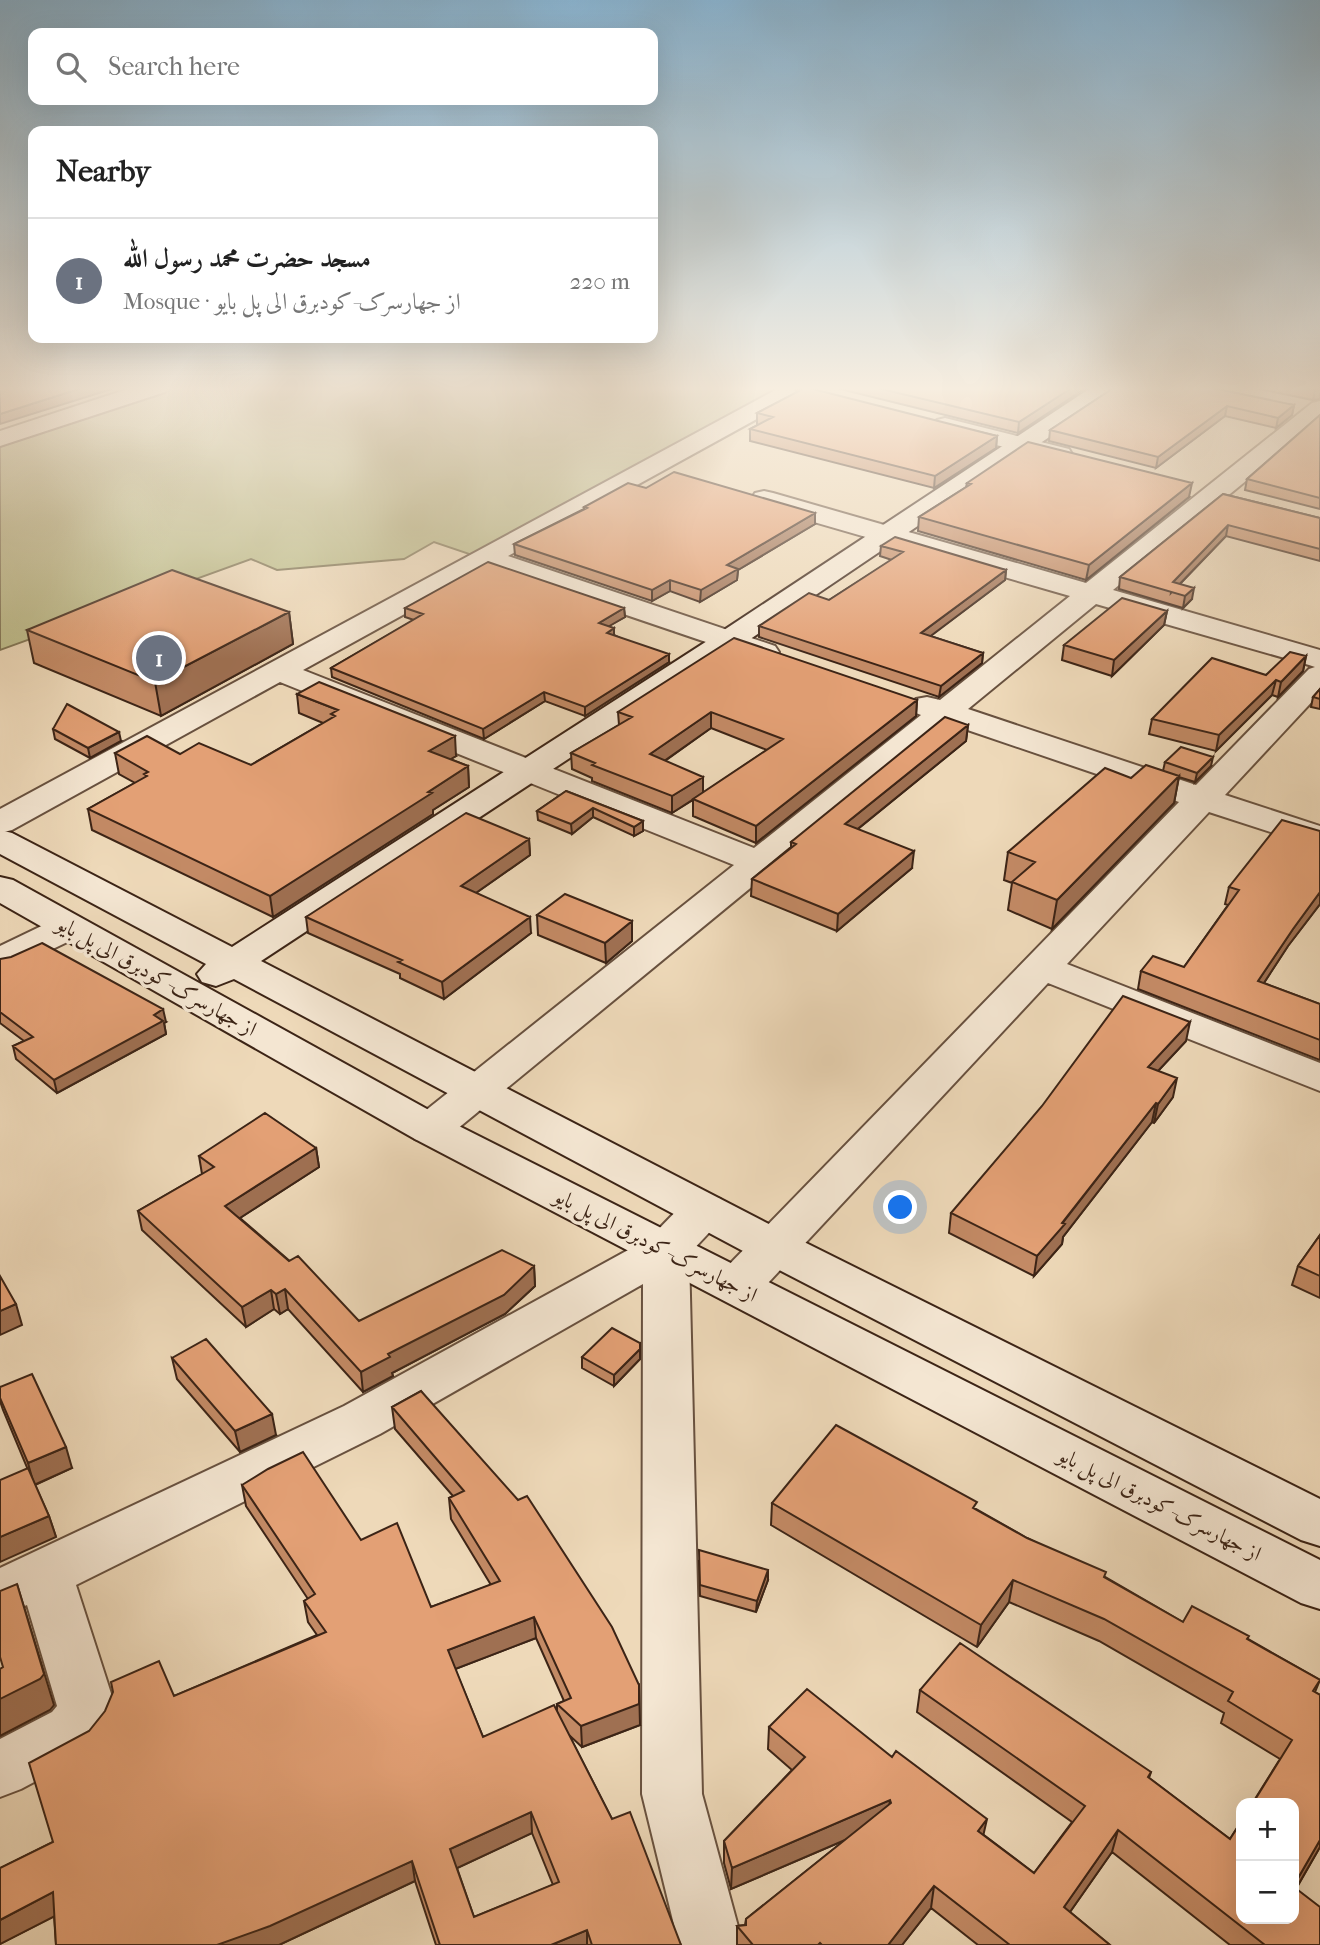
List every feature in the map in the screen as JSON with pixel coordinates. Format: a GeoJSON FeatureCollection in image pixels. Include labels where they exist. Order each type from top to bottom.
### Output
{"type":"FeatureCollection","features":[{"type":"Feature","properties":{"kind":"street"},"geometry":{"type":"LineString","coordinates":[[0,823],[632,478]]}},
{"type":"Feature","properties":{"kind":"street"},"geometry":{"type":"LineString","coordinates":[[188,993],[729,640],[969,478]]}},
{"type":"Feature","properties":{"kind":"street"},"geometry":{"type":"LineString","coordinates":[[430,1129],[1234,478]]}},
{"type":"Feature","properties":{"kind":"street"},"geometry":{"type":"LineString","coordinates":[[743,493],[1320,659]]}},
{"type":"Feature","properties":{"kind":"street"},"geometry":{"type":"LineString","coordinates":[[486,558],[793,662]]}},
{"type":"Feature","properties":{"kind":"street"},"geometry":{"type":"LineString","coordinates":[[279,671],[761,863]]}},
{"type":"Feature","properties":{"kind":"street"},"geometry":{"type":"LineString","coordinates":[[737,1286],[1320,675]]}},
{"type":"Feature","properties":{"kind":"street"},"geometry":{"type":"LineString","coordinates":[[895,695],[1320,838]]}},
{"type":"Feature","properties":{"kind":"street"},"geometry":{"type":"LineString","coordinates":[[0,840],[774,1247],[1320,1524]]}},
{"type":"Feature","properties":{"kind":"street","name":"از جهارسرک-کودبرق الی پل بایو"},"geometry":{"type":"LineString","coordinates":[[0,888],[430,1129],[1320,1586]]}},
{"type":"Feature","properties":{"kind":"street"},"geometry":{"type":"LineString","coordinates":[[0,960],[69,926]]}},
{"type":"Feature","properties":{"kind":"street"},"geometry":{"type":"LineString","coordinates":[[1041,967],[1320,1078]]}},
{"type":"Feature","properties":{"kind":"street"},"geometry":{"type":"LineString","coordinates":[[0,1769],[46,1748],[73,1731],[88,1712],[22,1583],[362,1420],[666,1250],[704,1210]]}},
{"type":"Feature","properties":{"kind":"street"},"geometry":{"type":"LineString","coordinates":[[666,1250],[672,1794],[711,1945]]}},
{"type":"Feature","properties":{"kind":"green space"},"geometry":{"type":"Polygon","coordinates":[[[0,478],[621,478],[475,556],[434,542],[404,559],[277,570],[251,559],[0,650],[0,478]]]}},
{"type":"Feature","properties":{"kind":"building"},"geometry":{"type":"Polygon","coordinates":[[[664,478],[694,478],[815,513],[727,565],[738,569],[701,590],[670,580],[652,590],[514,544],[587,508],[584,507],[628,483],[646,488],[664,478]]]}},
{"type":"Feature","properties":{"kind":"building"},"geometry":{"type":"Polygon","coordinates":[[[975,478],[1171,478],[1192,483],[1089,565],[919,517],[971,484],[967,483],[975,478]]]}},
{"type":"Feature","properties":{"kind":"building"},"geometry":{"type":"Polygon","coordinates":[[[1320,478],[1320,498],[1247,479],[1320,478]]]}},
{"type":"Feature","properties":{"kind":"building"},"geometry":{"type":"Polygon","coordinates":[[[1223,494],[1320,518],[1320,549],[1228,525],[1173,582],[1194,588],[1185,596],[1120,577],[1223,494]]]}},
{"type":"Feature","properties":{"kind":"building"},"geometry":{"type":"Polygon","coordinates":[[[895,537],[1006,570],[921,633],[983,653],[941,686],[759,626],[809,593],[829,600],[903,552],[881,546],[895,537]]]}},
{"type":"Feature","properties":{"kind":"building"},"geometry":{"type":"Polygon","coordinates":[[[488,562],[624,608],[599,623],[614,628],[607,633],[669,654],[585,707],[544,692],[483,729],[331,668],[423,614],[405,608],[488,562]]]}},
{"type":"Feature","properties":{"kind":"building"},"geometry":{"type":"Polygon","coordinates":[[[172,570],[289,612],[155,682],[27,630],[172,570]]]}},
{"type":"Feature","properties":{"kind":"building"},"geometry":{"type":"Polygon","coordinates":[[[1122,598],[1167,611],[1114,660],[1064,645],[1122,598]]]}},
{"type":"Feature","properties":{"kind":"building"},"geometry":{"type":"Polygon","coordinates":[[[734,638],[917,700],[756,826],[693,799],[783,739],[711,712],[650,754],[703,777],[672,796],[592,765],[595,763],[571,753],[632,717],[618,712],[734,638]]]}},
{"type":"Feature","properties":{"kind":"building"},"geometry":{"type":"Polygon","coordinates":[[[1290,652],[1306,656],[1281,682],[1276,680],[1219,735],[1152,719],[1212,658],[1266,675],[1290,652]]]}},
{"type":"Feature","properties":{"kind":"building"},"geometry":{"type":"Polygon","coordinates":[[[319,682],[455,736],[429,751],[468,766],[428,792],[432,793],[270,896],[88,809],[147,776],[144,774],[148,772],[115,753],[147,736],[180,754],[199,743],[251,765],[335,716],[331,714],[338,710],[297,694],[319,682]]]}},
{"type":"Feature","properties":{"kind":"building"},"geometry":{"type":"Polygon","coordinates":[[[1320,689],[1320,699],[1313,697],[1320,689]]]}},
{"type":"Feature","properties":{"kind":"building"},"geometry":{"type":"Polygon","coordinates":[[[67,704],[119,732],[88,748],[53,729],[67,704]]]}},
{"type":"Feature","properties":{"kind":"building"},"geometry":{"type":"Polygon","coordinates":[[[945,717],[968,725],[845,824],[914,851],[838,914],[752,879],[796,844],[791,842],[945,717]]]}},
{"type":"Feature","properties":{"kind":"building"},"geometry":{"type":"Polygon","coordinates":[[[1181,747],[1213,757],[1197,773],[1165,762],[1181,747]]]}},
{"type":"Feature","properties":{"kind":"building"},"geometry":{"type":"Polygon","coordinates":[[[1146,765],[1179,776],[1057,900],[1012,882],[1035,862],[1008,852],[1105,768],[1131,778],[1146,765]]]}},
{"type":"Feature","properties":{"kind":"building"},"geometry":{"type":"Polygon","coordinates":[[[566,791],[643,821],[634,827],[593,808],[571,824],[537,811],[566,791]]]}},
{"type":"Feature","properties":{"kind":"building"},"geometry":{"type":"Polygon","coordinates":[[[466,813],[529,839],[461,886],[530,917],[442,982],[398,962],[402,960],[306,917],[466,813]]]}},
{"type":"Feature","properties":{"kind":"building"},"geometry":{"type":"Polygon","coordinates":[[[1282,820],[1320,831],[1320,892],[1258,981],[1320,1004],[1320,1040],[1141,971],[1153,956],[1184,967],[1239,890],[1229,887],[1282,820]]]}},
{"type":"Feature","properties":{"kind":"building"},"geometry":{"type":"Polygon","coordinates":[[[565,894],[632,921],[605,943],[537,915],[565,894]]]}},
{"type":"Feature","properties":{"kind":"building"},"geometry":{"type":"Polygon","coordinates":[[[42,943],[163,1009],[154,1015],[163,1021],[54,1080],[13,1046],[33,1037],[0,1012],[0,959],[42,943]]]}},
{"type":"Feature","properties":{"kind":"building"},"geometry":{"type":"Polygon","coordinates":[[[1123,996],[1190,1022],[1148,1067],[1177,1078],[1062,1223],[1065,1224],[1037,1256],[951,1213],[1042,1106],[1123,996]]]}},
{"type":"Feature","properties":{"kind":"building"},"geometry":{"type":"Polygon","coordinates":[[[265,1113],[316,1148],[225,1206],[289,1261],[298,1256],[359,1321],[502,1250],[534,1266],[504,1295],[388,1354],[390,1357],[361,1372],[285,1289],[276,1294],[271,1290],[242,1307],[138,1211],[214,1167],[199,1156],[265,1113]]]}},
{"type":"Feature","properties":{"kind":"building"},"geometry":{"type":"Polygon","coordinates":[[[1320,1235],[1320,1276],[1298,1266],[1320,1235]]]}},
{"type":"Feature","properties":{"kind":"building"},"geometry":{"type":"Polygon","coordinates":[[[0,1276],[16,1304],[0,1311],[0,1276]]]}},
{"type":"Feature","properties":{"kind":"building"},"geometry":{"type":"Polygon","coordinates":[[[612,1328],[640,1343],[640,1349],[614,1375],[582,1357],[612,1328]]]}},
{"type":"Feature","properties":{"kind":"building"},"geometry":{"type":"Polygon","coordinates":[[[206,1339],[272,1414],[235,1431],[172,1358],[206,1339]]]}},
{"type":"Feature","properties":{"kind":"building"},"geometry":{"type":"Polygon","coordinates":[[[32,1374],[66,1447],[28,1463],[0,1398],[0,1387],[32,1374]]]}},
{"type":"Feature","properties":{"kind":"building"},"geometry":{"type":"Polygon","coordinates":[[[421,1391],[518,1500],[527,1496],[612,1627],[639,1685],[639,1704],[581,1726],[557,1704],[571,1698],[534,1617],[448,1650],[483,1737],[554,1705],[612,1819],[630,1812],[681,1945],[592,1945],[587,1930],[551,1945],[440,1945],[412,1861],[270,1926],[217,1945],[56,1945],[53,1892],[0,1920],[0,1868],[53,1842],[29,1763],[89,1731],[105,1711],[113,1692],[111,1682],[159,1661],[174,1696],[326,1632],[304,1601],[315,1594],[242,1485],[303,1452],[361,1540],[397,1523],[431,1607],[500,1581],[449,1498],[464,1491],[392,1407],[421,1391]],[[531,1812],[450,1849],[474,1917],[559,1882],[531,1812]]]}},
{"type":"Feature","properties":{"kind":"building"},"geometry":{"type":"Polygon","coordinates":[[[836,1425],[977,1502],[973,1508],[1027,1538],[1106,1572],[1104,1577],[1183,1622],[1192,1606],[1249,1636],[1247,1639],[1320,1680],[1313,1691],[1320,1695],[1320,1840],[1299,1876],[1299,1798],[1256,1798],[1292,1740],[1228,1701],[1233,1692],[1104,1619],[1013,1580],[981,1625],[772,1503],[836,1425]]]}},
{"type":"Feature","properties":{"kind":"building"},"geometry":{"type":"Polygon","coordinates":[[[28,1468],[49,1516],[0,1537],[0,1480],[28,1468]]]}},
{"type":"Feature","properties":{"kind":"building"},"geometry":{"type":"Polygon","coordinates":[[[699,1550],[768,1570],[757,1601],[700,1585],[699,1550]]]}},
{"type":"Feature","properties":{"kind":"building"},"geometry":{"type":"Polygon","coordinates":[[[17,1584],[44,1674],[40,1679],[0,1699],[0,1669],[3,1667],[0,1657],[0,1591],[17,1584]]]}},
{"type":"Feature","properties":{"kind":"building"},"geometry":{"type":"Polygon","coordinates":[[[960,1643],[1151,1772],[1148,1777],[1230,1839],[1236,1830],[1236,1922],[1118,1830],[1064,1907],[1110,1945],[1010,1945],[934,1886],[888,1945],[753,1945],[737,1926],[746,1925],[746,1919],[891,1803],[890,1800],[732,1868],[724,1841],[805,1757],[769,1727],[807,1689],[892,1757],[896,1751],[987,1819],[978,1831],[1034,1873],[1085,1806],[920,1690],[960,1643]]]}},
{"type":"Feature","properties":{"kind":"building"},"geometry":{"type":"Polygon","coordinates":[[[1299,1891],[1320,1907],[1320,1945],[1265,1945],[1238,1924],[1299,1924],[1299,1891]]]}},
{"type":"Feature","properties":{"kind":"place","name":"مسجد حضرت محمد رسول الله"},"geometry":{"type":"Point","coordinates":[159,658]}}]}
